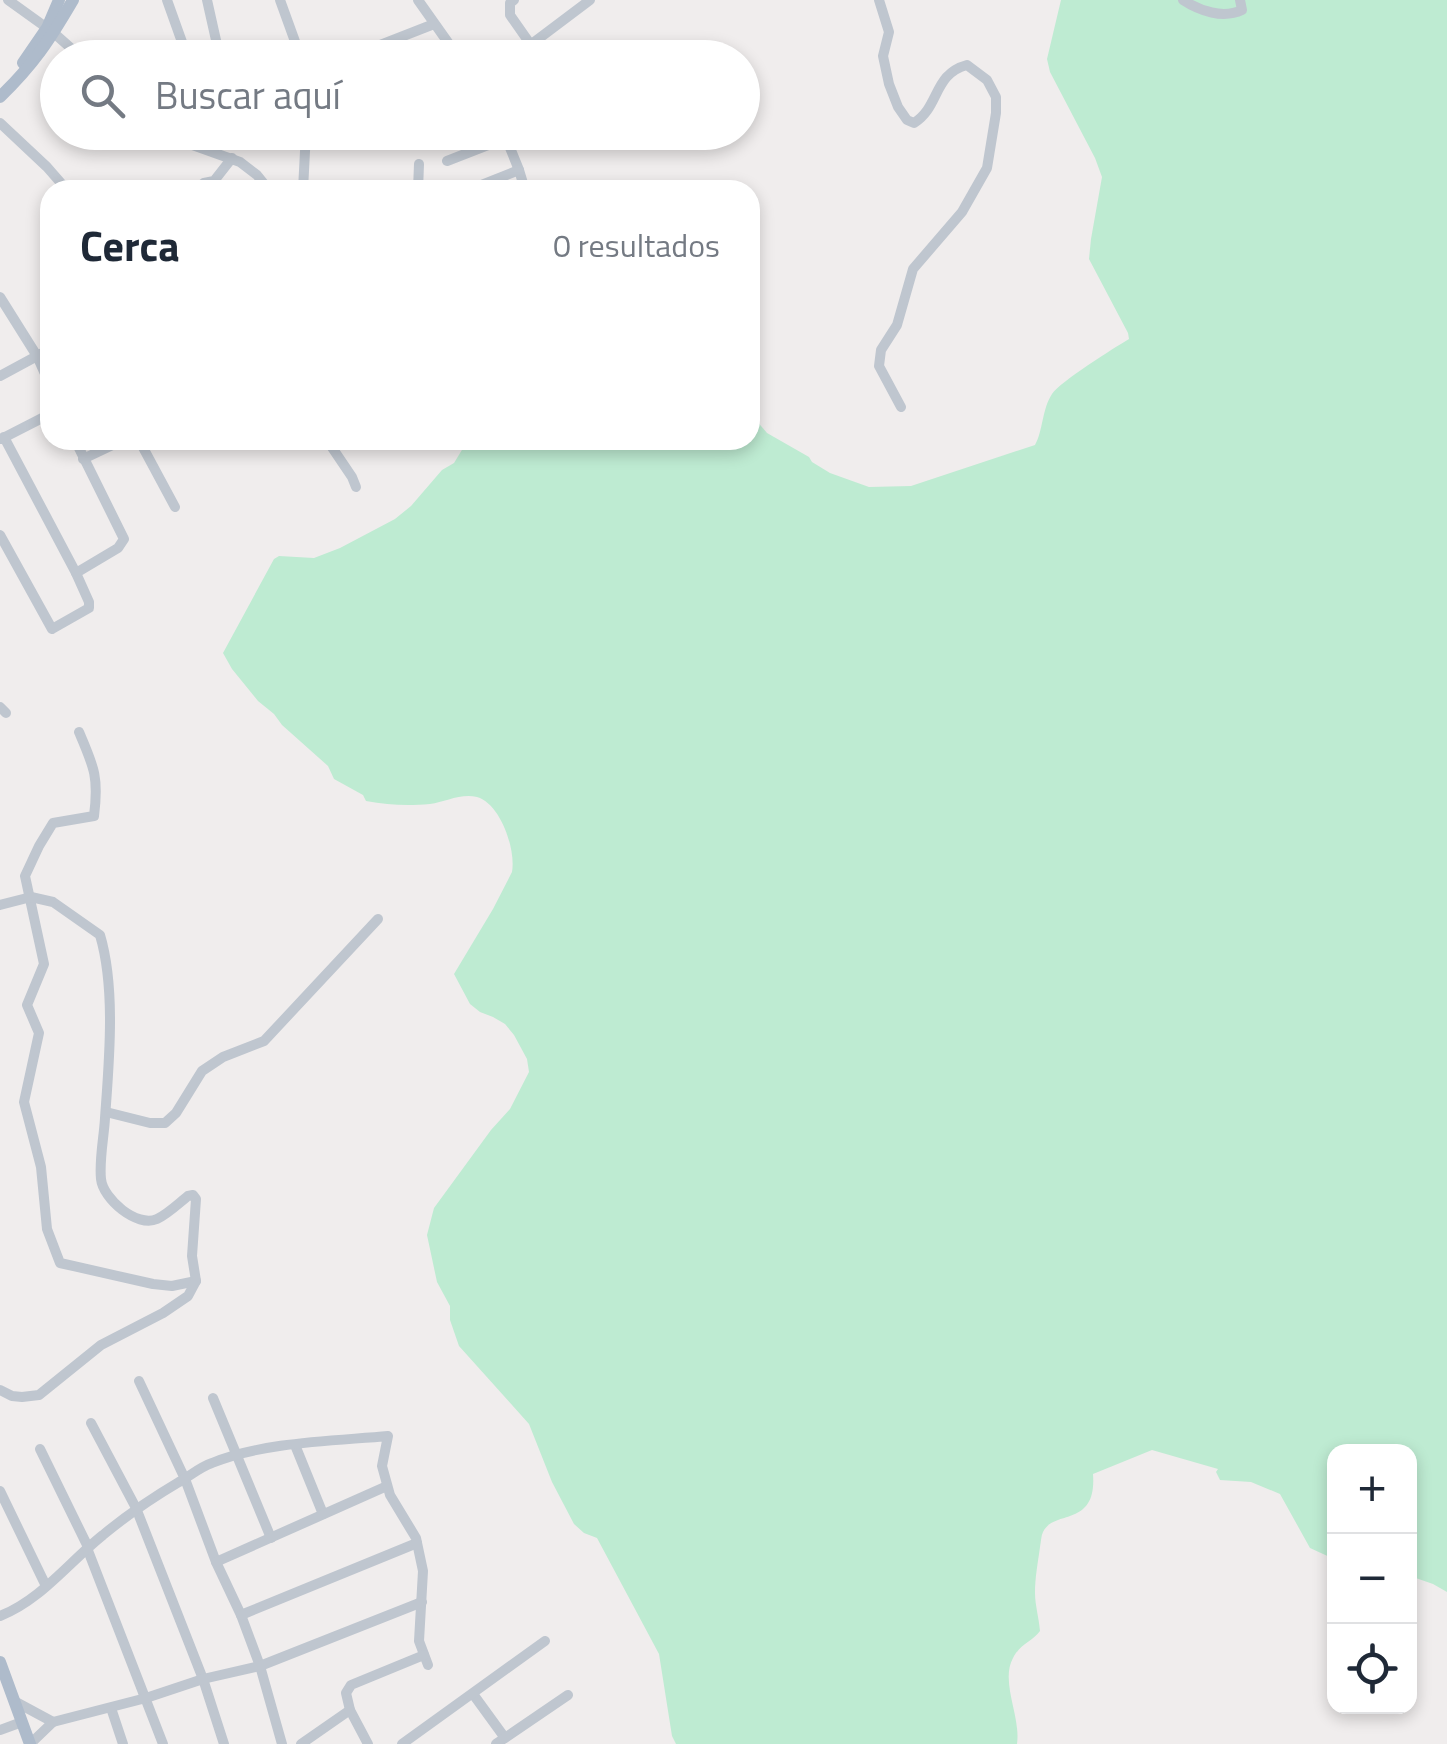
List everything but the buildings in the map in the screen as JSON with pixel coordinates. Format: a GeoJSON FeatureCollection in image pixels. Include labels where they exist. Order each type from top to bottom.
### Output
{"type":"FeatureCollection","features":[{"type":"Feature","properties":{"kind":"main road"},"geometry":{"type":"LineString","coordinates":[[43,40],[51,31],[58,0]]}},
{"type":"Feature","properties":{"kind":"main road"},"geometry":{"type":"LineString","coordinates":[[46,40],[66,3],[73,0]]}},
{"type":"Feature","properties":{"kind":"main road"},"geometry":{"type":"LineString","coordinates":[[0,86],[40,44]]}},
{"type":"Feature","properties":{"kind":"main road"},"geometry":{"type":"LineString","coordinates":[[0,97],[28,70],[40,50]]}},
{"type":"Feature","properties":{"kind":"main road"},"geometry":{"type":"LineString","coordinates":[[1,1669],[30,1744]]}},
{"type":"Feature","properties":{"kind":"street"},"geometry":{"type":"LineString","coordinates":[[8,0],[62,40]]}},
{"type":"Feature","properties":{"kind":"street"},"geometry":{"type":"LineString","coordinates":[[167,0],[181,40]]}},
{"type":"Feature","properties":{"kind":"street"},"geometry":{"type":"LineString","coordinates":[[206,0],[216,40]]}},
{"type":"Feature","properties":{"kind":"street"},"geometry":{"type":"LineString","coordinates":[[280,0],[294,40]]}},
{"type":"Feature","properties":{"kind":"street"},"geometry":{"type":"LineString","coordinates":[[418,0],[446,40]]}},
{"type":"Feature","properties":{"kind":"street"},"geometry":{"type":"LineString","coordinates":[[514,0],[508,9],[510,16],[527,40]]}},
{"type":"Feature","properties":{"kind":"street"},"geometry":{"type":"LineString","coordinates":[[539,40],[590,0]]}},
{"type":"Feature","properties":{"kind":"street"},"geometry":{"type":"LineString","coordinates":[[879,0],[889,32],[883,56],[889,84],[907,120],[914,122],[924,116],[948,74],[968,65],[987,80],[996,97],[987,168],[962,212],[913,269],[897,325],[880,350],[879,366],[901,407]]}},
{"type":"Feature","properties":{"kind":"street"},"geometry":{"type":"LineString","coordinates":[[1183,0],[1218,14],[1242,10],[1240,0]]}},
{"type":"Feature","properties":{"kind":"street"},"geometry":{"type":"LineString","coordinates":[[400,40],[434,24]]}},
{"type":"Feature","properties":{"kind":"street"},"geometry":{"type":"LineString","coordinates":[[0,123],[58,180]]}},
{"type":"Feature","properties":{"kind":"street"},"geometry":{"type":"LineString","coordinates":[[209,150],[250,168],[260,180]]}},
{"type":"Feature","properties":{"kind":"street"},"geometry":{"type":"LineString","coordinates":[[304,180],[305,150]]}},
{"type":"Feature","properties":{"kind":"street"},"geometry":{"type":"LineString","coordinates":[[447,160],[470,150]]}},
{"type":"Feature","properties":{"kind":"street"},"geometry":{"type":"LineString","coordinates":[[511,150],[522,180]]}},
{"type":"Feature","properties":{"kind":"street"},"geometry":{"type":"LineString","coordinates":[[214,180],[232,158]]}},
{"type":"Feature","properties":{"kind":"street"},"geometry":{"type":"LineString","coordinates":[[418,180],[419,164]]}},
{"type":"Feature","properties":{"kind":"street"},"geometry":{"type":"LineString","coordinates":[[494,180],[519,170]]}},
{"type":"Feature","properties":{"kind":"street"},"geometry":{"type":"LineString","coordinates":[[0,297],[40,362]]}},
{"type":"Feature","properties":{"kind":"street"},"geometry":{"type":"LineString","coordinates":[[0,376],[40,354]]}},
{"type":"Feature","properties":{"kind":"street"},"geometry":{"type":"LineString","coordinates":[[0,535],[52,629],[89,608],[76,573],[2,438],[40,419]]}},
{"type":"Feature","properties":{"kind":"street"},"geometry":{"type":"LineString","coordinates":[[76,573],[118,548],[124,539],[79,450]]}},
{"type":"Feature","properties":{"kind":"street"},"geometry":{"type":"LineString","coordinates":[[83,459],[102,450]]}},
{"type":"Feature","properties":{"kind":"street"},"geometry":{"type":"LineString","coordinates":[[144,450],[175,507]]}},
{"type":"Feature","properties":{"kind":"street"},"geometry":{"type":"LineString","coordinates":[[334,450],[356,487]]}},
{"type":"Feature","properties":{"kind":"street"},"geometry":{"type":"LineString","coordinates":[[79,732],[98,786],[94,816],[53,823],[26,876],[44,964],[27,1005],[39,1033],[24,1102],[41,1168],[46,1229],[60,1263],[154,1284],[172,1286],[196,1281]]}},
{"type":"Feature","properties":{"kind":"street"},"geometry":{"type":"LineString","coordinates":[[0,905],[31,897],[53,902],[100,934],[108,970],[109,1042],[101,1182],[114,1205],[148,1221],[158,1219],[188,1196],[193,1195],[196,1200],[192,1256],[196,1281],[188,1296],[101,1345],[39,1395],[12,1396],[0,1390]]}},
{"type":"Feature","properties":{"kind":"street"},"geometry":{"type":"LineString","coordinates":[[106,1112],[165,1123],[176,1113],[202,1071],[223,1057],[264,1041],[378,919]]}},
{"type":"Feature","properties":{"kind":"street"},"geometry":{"type":"LineString","coordinates":[[139,1381],[185,1478],[216,1562],[241,1615],[282,1744]]}},
{"type":"Feature","properties":{"kind":"street"},"geometry":{"type":"LineString","coordinates":[[213,1398],[271,1538]]}},
{"type":"Feature","properties":{"kind":"street"},"geometry":{"type":"LineString","coordinates":[[92,1423],[136,1508],[224,1744]]}},
{"type":"Feature","properties":{"kind":"street"},"geometry":{"type":"LineString","coordinates":[[0,1616],[46,1586],[136,1508],[209,1464],[296,1445],[388,1436],[382,1466],[387,1486],[417,1543],[423,1572],[420,1641],[426,1660],[352,1685],[346,1693],[350,1710],[368,1744]]}},
{"type":"Feature","properties":{"kind":"street"},"geometry":{"type":"LineString","coordinates":[[296,1445],[323,1514]]}},
{"type":"Feature","properties":{"kind":"street"},"geometry":{"type":"LineString","coordinates":[[40,1449],[88,1547],[162,1744]]}},
{"type":"Feature","properties":{"kind":"street"},"geometry":{"type":"LineString","coordinates":[[216,1562],[387,1486]]}},
{"type":"Feature","properties":{"kind":"street"},"geometry":{"type":"LineString","coordinates":[[0,1491],[46,1586]]}},
{"type":"Feature","properties":{"kind":"street"},"geometry":{"type":"LineString","coordinates":[[241,1615],[417,1543]]}},
{"type":"Feature","properties":{"kind":"street"},"geometry":{"type":"LineString","coordinates":[[30,1744],[54,1722],[260,1666],[422,1602]]}},
{"type":"Feature","properties":{"kind":"street"},"geometry":{"type":"LineString","coordinates":[[402,1744],[545,1641]]}},
{"type":"Feature","properties":{"kind":"street"},"geometry":{"type":"LineString","coordinates":[[473,1694],[500,1741],[568,1695]]}},
{"type":"Feature","properties":{"kind":"street"},"geometry":{"type":"LineString","coordinates":[[14,1701],[54,1722]]}},
{"type":"Feature","properties":{"kind":"street"},"geometry":{"type":"LineString","coordinates":[[111,1708],[123,1744]]}},
{"type":"Feature","properties":{"kind":"street"},"geometry":{"type":"LineString","coordinates":[[301,1744],[350,1710]]}},
{"type":"Feature","properties":{"kind":"street"},"geometry":{"type":"LineString","coordinates":[[0,1730],[22,1722]]}},
{"type":"Feature","properties":{"kind":"green space"},"geometry":{"type":"Polygon","coordinates":[[[1061,0],[1447,0],[1447,1592],[1417,1578],[1417,1444],[1327,1444],[1327,1556],[1310,1548],[1280,1494],[1251,1482],[1220,1480],[1218,1469],[1152,1450],[1093,1474],[1092,1491],[1082,1510],[1048,1525],[1043,1532],[1035,1587],[1040,1631],[1016,1653],[1010,1667],[1017,1744],[676,1744],[659,1654],[597,1538],[574,1524],[529,1424],[459,1346],[450,1320],[450,1306],[437,1282],[427,1235],[434,1208],[510,1109],[529,1072],[527,1059],[514,1035],[505,1024],[470,1004],[454,974],[512,872],[512,852],[505,829],[486,801],[477,797],[413,805],[366,801],[363,795],[334,779],[328,766],[258,701],[223,653],[274,559],[314,558],[395,519],[442,470],[454,463],[462,450],[760,450],[760,425],[830,473],[869,487],[911,486],[1035,445],[1046,406],[1057,388],[1129,339],[1089,259],[1102,177],[1047,59],[1061,0]]]}}]}
